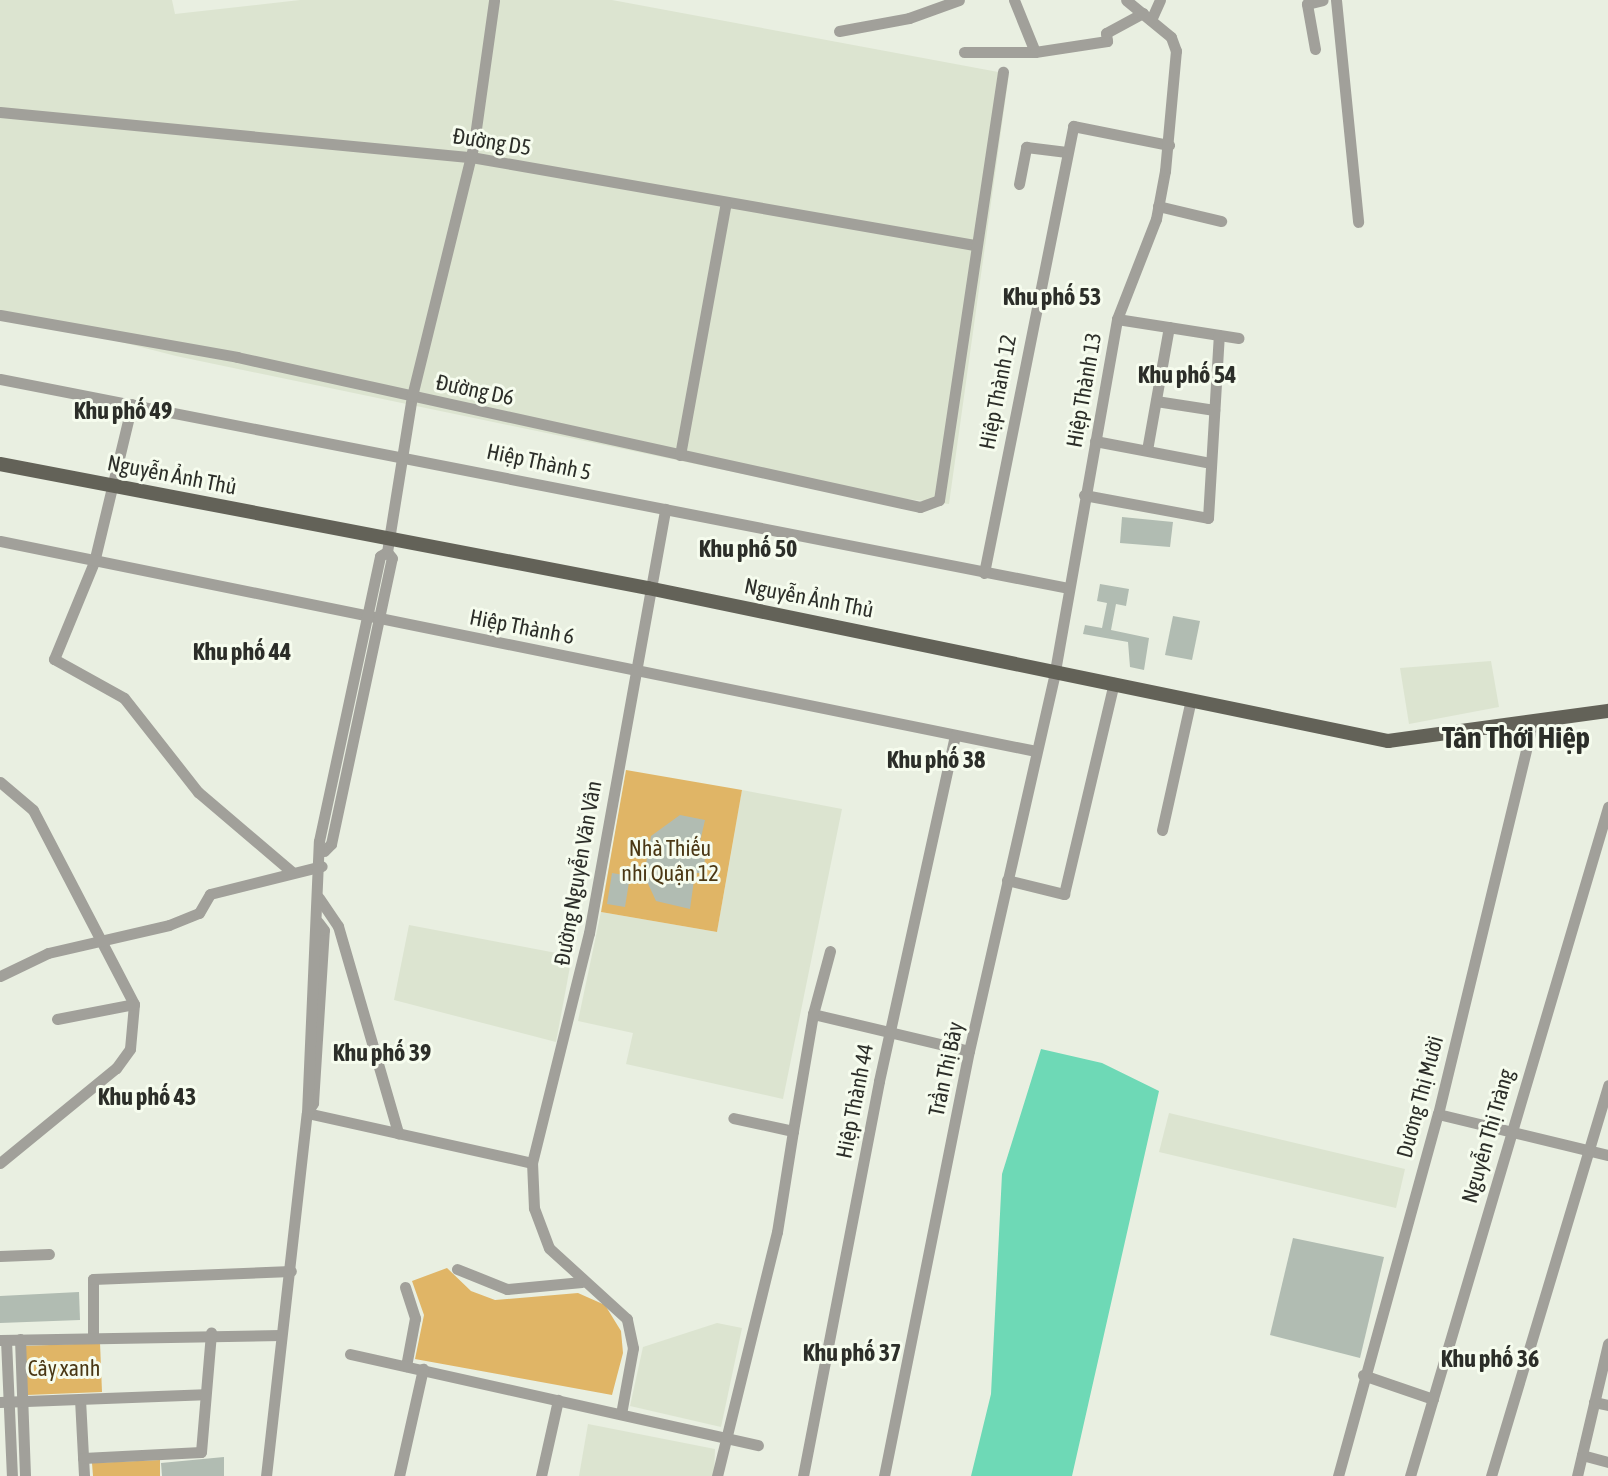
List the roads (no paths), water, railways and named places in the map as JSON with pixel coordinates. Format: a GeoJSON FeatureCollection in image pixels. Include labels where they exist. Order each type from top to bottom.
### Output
{"type":"FeatureCollection","features":[{"type":"Feature","properties":{"kind":"main road","name":"Nguyễn Ảnh Thủ"},"geometry":{"type":"LineString","coordinates":[[0,464],[388,546],[648,588],[1399,743],[1608,711]]}},
{"type":"Feature","properties":{"kind":"street"},"geometry":{"type":"LineString","coordinates":[[266,1476],[307,1113],[311,931],[318,922],[324,851],[331,844],[373,620],[392,558],[388,546],[412,396],[471,157],[494,0]]}},
{"type":"Feature","properties":{"kind":"street"},"geometry":{"type":"LineString","coordinates":[[839,31],[959,0]]}},
{"type":"Feature","properties":{"kind":"street"},"geometry":{"type":"LineString","coordinates":[[1014,0],[1035,52]]}},
{"type":"Feature","properties":{"kind":"street","name":"Hiệp Thành 13"},"geometry":{"type":"LineString","coordinates":[[1055,671],[1117,319],[1158,206],[1169,145],[1176,51],[1147,16],[1126,0]]}},
{"type":"Feature","properties":{"kind":"street"},"geometry":{"type":"LineString","coordinates":[[964,52],[1035,52],[1107,41],[1106,33],[1147,16],[1160,0]]}},
{"type":"Feature","properties":{"kind":"street"},"geometry":{"type":"LineString","coordinates":[[1315,49],[1307,4],[1323,0]]}},
{"type":"Feature","properties":{"kind":"street"},"geometry":{"type":"LineString","coordinates":[[1336,0],[1358,222]]}},
{"type":"Feature","properties":{"kind":"street"},"geometry":{"type":"LineString","coordinates":[[974,245],[1003,72]]}},
{"type":"Feature","properties":{"kind":"street","name":"Đường D5"},"geometry":{"type":"LineString","coordinates":[[0,112],[471,157],[974,245]]}},
{"type":"Feature","properties":{"kind":"street"},"geometry":{"type":"LineString","coordinates":[[1019,184],[1026,147],[1065,152],[1073,126],[1169,145]]}},
{"type":"Feature","properties":{"kind":"street","name":"Hiệp Thành 12"},"geometry":{"type":"LineString","coordinates":[[984,573],[1065,152]]}},
{"type":"Feature","properties":{"kind":"street"},"geometry":{"type":"LineString","coordinates":[[680,455],[726,202]]}},
{"type":"Feature","properties":{"kind":"street"},"geometry":{"type":"LineString","coordinates":[[1158,206],[1221,221]]}},
{"type":"Feature","properties":{"kind":"street","name":"Đường D6"},"geometry":{"type":"LineString","coordinates":[[0,315],[412,396],[903,506],[939,500],[974,245]]}},
{"type":"Feature","properties":{"kind":"street"},"geometry":{"type":"LineString","coordinates":[[1117,319],[1239,338]]}},
{"type":"Feature","properties":{"kind":"street"},"geometry":{"type":"LineString","coordinates":[[1147,450],[1169,327]]}},
{"type":"Feature","properties":{"kind":"street"},"geometry":{"type":"LineString","coordinates":[[1084,495],[1208,518],[1219,335]]}},
{"type":"Feature","properties":{"kind":"street","name":"Hiệp Thành 5"},"geometry":{"type":"LineString","coordinates":[[0,379],[403,455],[1068,588]]}},
{"type":"Feature","properties":{"kind":"street"},"geometry":{"type":"LineString","coordinates":[[1156,401],[1214,410]]}},
{"type":"Feature","properties":{"kind":"street"},"geometry":{"type":"LineString","coordinates":[[132,404],[94,562],[54,659],[124,698],[198,792],[292,872]]}},
{"type":"Feature","properties":{"kind":"street"},"geometry":{"type":"LineString","coordinates":[[1095,441],[1210,463]]}},
{"type":"Feature","properties":{"kind":"street","name":"Đường Nguyễn Văn Vân"},"geometry":{"type":"LineString","coordinates":[[532,1163],[589,933],[633,669],[665,509]]}},
{"type":"Feature","properties":{"kind":"street","name":"Hiệp Thành 6"},"geometry":{"type":"LineString","coordinates":[[0,541],[373,620],[1036,751]]}},
{"type":"Feature","properties":{"kind":"street","name":"Trần Thị Bảy"},"geometry":{"type":"LineString","coordinates":[[884,1476],[969,1051],[1055,671]]}},
{"type":"Feature","properties":{"kind":"street"},"geometry":{"type":"LineString","coordinates":[[1007,880],[1064,894],[1114,683]]}},
{"type":"Feature","properties":{"kind":"street"},"geometry":{"type":"LineString","coordinates":[[1162,830],[1191,699]]}},
{"type":"Feature","properties":{"kind":"street","name":"Dương Thị Mười"},"geometry":{"type":"LineString","coordinates":[[1338,1476],[1363,1375],[1438,1114],[1532,725]]}},
{"type":"Feature","properties":{"kind":"street","name":"Hiệp Thành 44"},"geometry":{"type":"LineString","coordinates":[[803,1476],[889,1032],[955,735]]}},
{"type":"Feature","properties":{"kind":"street"},"geometry":{"type":"LineString","coordinates":[[0,782],[33,810],[134,1004],[130,1049],[116,1068],[0,1163]]}},
{"type":"Feature","properties":{"kind":"street","name":"Nguyễn Thị Tràng"},"geometry":{"type":"LineString","coordinates":[[1410,1476],[1510,1127],[1608,807]]}},
{"type":"Feature","properties":{"kind":"street"},"geometry":{"type":"LineString","coordinates":[[0,976],[101,938],[169,925],[199,913],[210,894],[322,866]]}},
{"type":"Feature","properties":{"kind":"street"},"geometry":{"type":"LineString","coordinates":[[319,898],[338,926],[398,1133]]}},
{"type":"Feature","properties":{"kind":"street"},"geometry":{"type":"LineString","coordinates":[[717,1476],[777,1232],[813,1014],[830,951]]}},
{"type":"Feature","properties":{"kind":"street"},"geometry":{"type":"LineString","coordinates":[[57,1019],[134,1004]]}},
{"type":"Feature","properties":{"kind":"street"},"geometry":{"type":"LineString","coordinates":[[813,1014],[969,1051]]}},
{"type":"Feature","properties":{"kind":"street"},"geometry":{"type":"LineString","coordinates":[[1491,1476],[1608,1085]]}},
{"type":"Feature","properties":{"kind":"street"},"geometry":{"type":"LineString","coordinates":[[307,1113],[532,1163],[541,1231],[582,1282],[620,1307],[631,1332],[621,1414]]}},
{"type":"Feature","properties":{"kind":"street"},"geometry":{"type":"LineString","coordinates":[[1438,1114],[1510,1127],[1608,1155]]}},
{"type":"Feature","properties":{"kind":"street"},"geometry":{"type":"LineString","coordinates":[[733,1118],[793,1131]]}},
{"type":"Feature","properties":{"kind":"street"},"geometry":{"type":"LineString","coordinates":[[0,1256],[49,1254]]}},
{"type":"Feature","properties":{"kind":"street"},"geometry":{"type":"LineString","coordinates":[[457,1269],[507,1289],[582,1282]]}},
{"type":"Feature","properties":{"kind":"street"},"geometry":{"type":"LineString","coordinates":[[93,1337],[93,1279],[291,1271]]}},
{"type":"Feature","properties":{"kind":"street"},"geometry":{"type":"LineString","coordinates":[[405,1287],[415,1318],[406,1366]]}},
{"type":"Feature","properties":{"kind":"street"},"geometry":{"type":"LineString","coordinates":[[12,1476],[4,1402],[3,1340],[211,1332],[281,1335]]}},
{"type":"Feature","properties":{"kind":"street"},"geometry":{"type":"LineString","coordinates":[[83,1458],[201,1452],[211,1332]]}},
{"type":"Feature","properties":{"kind":"street"},"geometry":{"type":"LineString","coordinates":[[20,1339],[25,1476]]}},
{"type":"Feature","properties":{"kind":"street"},"geometry":{"type":"LineString","coordinates":[[1577,1476],[1608,1344]]}},
{"type":"Feature","properties":{"kind":"street"},"geometry":{"type":"LineString","coordinates":[[350,1354],[758,1445]]}},
{"type":"Feature","properties":{"kind":"street"},"geometry":{"type":"LineString","coordinates":[[399,1476],[423,1369]]}},
{"type":"Feature","properties":{"kind":"street"},"geometry":{"type":"LineString","coordinates":[[1363,1375],[1433,1399]]}},
{"type":"Feature","properties":{"kind":"street"},"geometry":{"type":"LineString","coordinates":[[4,1402],[204,1394]]}},
{"type":"Feature","properties":{"kind":"street"},"geometry":{"type":"LineString","coordinates":[[80,1399],[84,1476]]}},
{"type":"Feature","properties":{"kind":"street"},"geometry":{"type":"LineString","coordinates":[[541,1476],[558,1400]]}},
{"type":"Feature","properties":{"kind":"street"},"geometry":{"type":"LineString","coordinates":[[1594,1402],[1608,1405]]}},
{"type":"Feature","properties":{"kind":"street"},"geometry":{"type":"LineString","coordinates":[[1582,1455],[1608,1462]]}},
{"type":"Feature","properties":{"kind":"district","name":"Khu phố 53"},"geometry":{"type":"Point","coordinates":[1052,297]}},
{"type":"Feature","properties":{"kind":"district","name":"Khu phố 54"},"geometry":{"type":"Point","coordinates":[1187,375]}},
{"type":"Feature","properties":{"kind":"district","name":"Khu phố 49"},"geometry":{"type":"Point","coordinates":[123,411]}},
{"type":"Feature","properties":{"kind":"district","name":"Khu phố 50"},"geometry":{"type":"Point","coordinates":[748,549]}},
{"type":"Feature","properties":{"kind":"district","name":"Khu phố 44"},"geometry":{"type":"Point","coordinates":[242,652]}},
{"type":"Feature","properties":{"kind":"district","name":"Tân Thới Hiệp"},"geometry":{"type":"Point","coordinates":[1516,737]}},
{"type":"Feature","properties":{"kind":"district","name":"Khu phố 38"},"geometry":{"type":"Point","coordinates":[936,760]}},
{"type":"Feature","properties":{"kind":"district","name":"Khu phố 39"},"geometry":{"type":"Point","coordinates":[382,1053]}},
{"type":"Feature","properties":{"kind":"district","name":"Khu phố 43"},"geometry":{"type":"Point","coordinates":[147,1097]}},
{"type":"Feature","properties":{"kind":"district","name":"Khu phố 37"},"geometry":{"type":"Point","coordinates":[852,1353]}},
{"type":"Feature","properties":{"kind":"district","name":"Khu phố 36"},"geometry":{"type":"Point","coordinates":[1490,1359]}},
{"type":"Feature","properties":{"kind":"park label","name":"Nhà Thiếu nhi Quận 12"},"geometry":{"type":"Point","coordinates":[670,860]}},
{"type":"Feature","properties":{"kind":"park label","name":"Cây xanh"},"geometry":{"type":"Point","coordinates":[64,1369]}}]}
